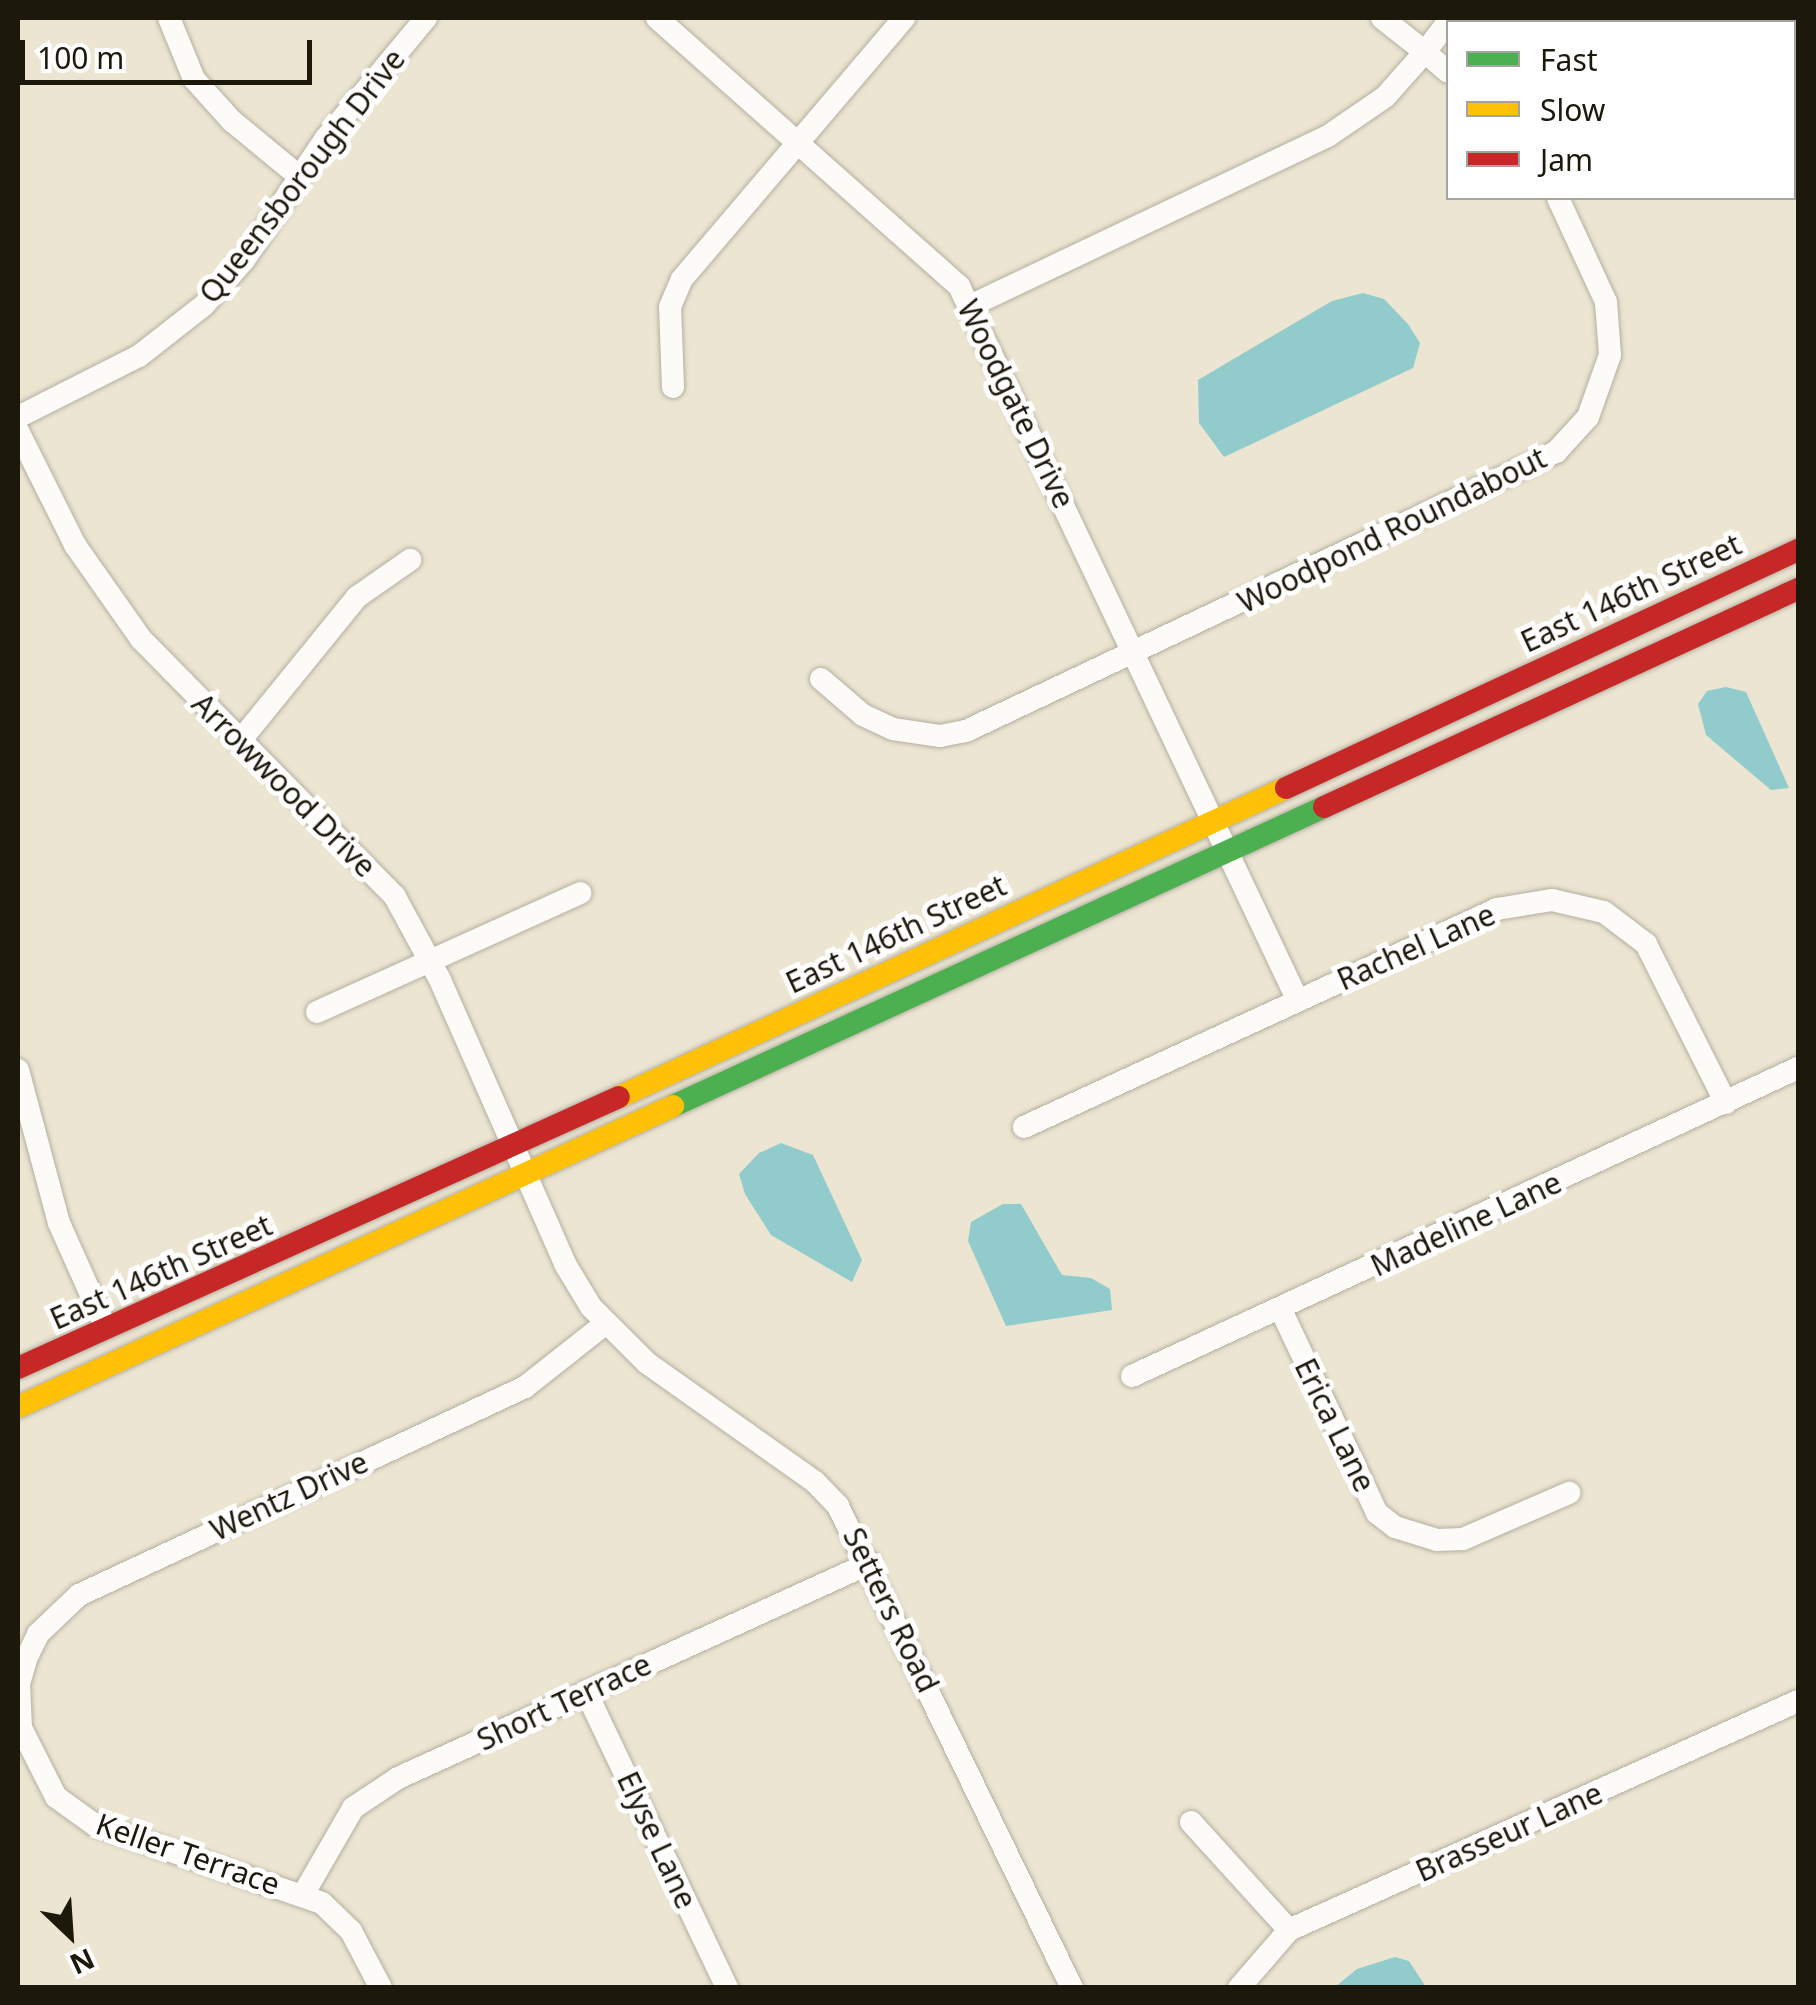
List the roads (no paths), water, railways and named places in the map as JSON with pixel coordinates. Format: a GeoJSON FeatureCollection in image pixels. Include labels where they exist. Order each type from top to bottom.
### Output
{"type":"FeatureCollection","features":[{"type":"Feature","properties":{"kind":"main road","name":"East 146th Street"},"geometry":{"type":"LineString","coordinates":[[18,1407],[520,1161],[1220,834],[1798,550]]}},
{"type":"Feature","properties":{"kind":"main road","name":"East 146th Street"},"geometry":{"type":"LineString","coordinates":[[18,1368],[106,1328],[520,1161],[1220,834],[1798,588]]}},
{"type":"Feature","properties":{"kind":"street"},"geometry":{"type":"LineString","coordinates":[[169,18],[194,79],[232,121],[300,177]]}},
{"type":"Feature","properties":{"kind":"street","name":"Queensborough Drive"},"geometry":{"type":"LineString","coordinates":[[18,417],[139,356],[180,326],[244,260],[300,177],[426,18]]}},
{"type":"Feature","properties":{"kind":"street","name":"Woodgate Drive"},"geometry":{"type":"LineString","coordinates":[[657,18],[942,266],[970,306],[1298,1001]]}},
{"type":"Feature","properties":{"kind":"street"},"geometry":{"type":"LineString","coordinates":[[673,387],[670,307],[682,279],[904,18]]}},
{"type":"Feature","properties":{"kind":"street"},"geometry":{"type":"LineString","coordinates":[[1382,18],[1446,70]]}},
{"type":"Feature","properties":{"kind":"street"},"geometry":{"type":"LineString","coordinates":[[970,306],[1328,136],[1385,97],[1446,23]]}},
{"type":"Feature","properties":{"kind":"street","name":"Woodpond Roundabout"},"geometry":{"type":"LineString","coordinates":[[821,679],[880,724],[940,736],[992,722],[1538,462],[1571,438],[1607,376],[1610,327],[1606,302],[1559,200]]}},
{"type":"Feature","properties":{"kind":"street","name":"Arrowwood Drive"},"geometry":{"type":"LineString","coordinates":[[18,431],[98,580],[141,639],[356,851],[394,897],[430,960],[520,1161]]}},
{"type":"Feature","properties":{"kind":"street"},"geometry":{"type":"LineString","coordinates":[[240,740],[357,597],[410,560]]}},
{"type":"Feature","properties":{"kind":"street"},"geometry":{"type":"LineString","coordinates":[[317,1012],[580,893]]}},
{"type":"Feature","properties":{"kind":"street","name":"Rachel Lane"},"geometry":{"type":"LineString","coordinates":[[1024,1127],[1523,901],[1580,904],[1625,925],[1656,957],[1726,1103]]}},
{"type":"Feature","properties":{"kind":"street","name":"Madeline Lane"},"geometry":{"type":"LineString","coordinates":[[1132,1376],[1798,1068]]}},
{"type":"Feature","properties":{"kind":"street"},"geometry":{"type":"LineString","coordinates":[[18,1070],[59,1223],[106,1328]]}},
{"type":"Feature","properties":{"kind":"street","name":"Setters Road"},"geometry":{"type":"LineString","coordinates":[[520,1161],[576,1286],[606,1323],[647,1363],[814,1482],[838,1506],[870,1563],[1072,1988]]}},
{"type":"Feature","properties":{"kind":"street","name":"Erica Lane"},"geometry":{"type":"LineString","coordinates":[[1281,1310],[1377,1513],[1395,1527],[1437,1540],[1462,1538],[1569,1492]]}},
{"type":"Feature","properties":{"kind":"street","name":"Wentz Drive"},"geometry":{"type":"LineString","coordinates":[[19,1704],[19,1684],[38,1634],[79,1595],[525,1387],[606,1323]]}},
{"type":"Feature","properties":{"kind":"street","name":"Short Terrace"},"geometry":{"type":"LineString","coordinates":[[304,1893],[331,1838],[372,1793],[870,1563]]}},
{"type":"Feature","properties":{"kind":"street","name":"Elyse Lane"},"geometry":{"type":"LineString","coordinates":[[586,1692],[726,1988]]}},
{"type":"Feature","properties":{"kind":"street","name":"Brasseur Lane"},"geometry":{"type":"LineString","coordinates":[[1239,1988],[1259,1957],[1289,1930],[1798,1701]]}},
{"type":"Feature","properties":{"kind":"street","name":"Keller Terrace"},"geometry":{"type":"LineString","coordinates":[[19,1704],[36,1767],[72,1812],[124,1837],[304,1893],[351,1931],[382,1988]]}},
{"type":"Feature","properties":{"kind":"street"},"geometry":{"type":"LineString","coordinates":[[1191,1822],[1289,1930]]}},
{"type":"Feature","properties":{"kind":"water"},"geometry":{"type":"Polygon","coordinates":[[[1363,293],[1384,299],[1408,324],[1420,343],[1413,368],[1224,457],[1199,423],[1198,380],[1332,301],[1363,293]]]}},
{"type":"Feature","properties":{"kind":"water"},"geometry":{"type":"Polygon","coordinates":[[[1726,687],[1746,692],[1789,788],[1771,790],[1706,735],[1698,704],[1707,691],[1726,687]]]}},
{"type":"Feature","properties":{"kind":"water"},"geometry":{"type":"Polygon","coordinates":[[[781,1143],[813,1155],[862,1260],[852,1282],[771,1235],[745,1194],[739,1174],[759,1153],[781,1143]]]}},
{"type":"Feature","properties":{"kind":"water"},"geometry":{"type":"Polygon","coordinates":[[[1003,1204],[1021,1204],[1062,1275],[1091,1278],[1110,1289],[1112,1310],[1006,1326],[968,1241],[971,1222],[1003,1204]]]}},
{"type":"Feature","properties":{"kind":"water"},"geometry":{"type":"Polygon","coordinates":[[[1395,1957],[1409,1961],[1426,1987],[1335,1987],[1357,1969],[1395,1957]]]}}]}
